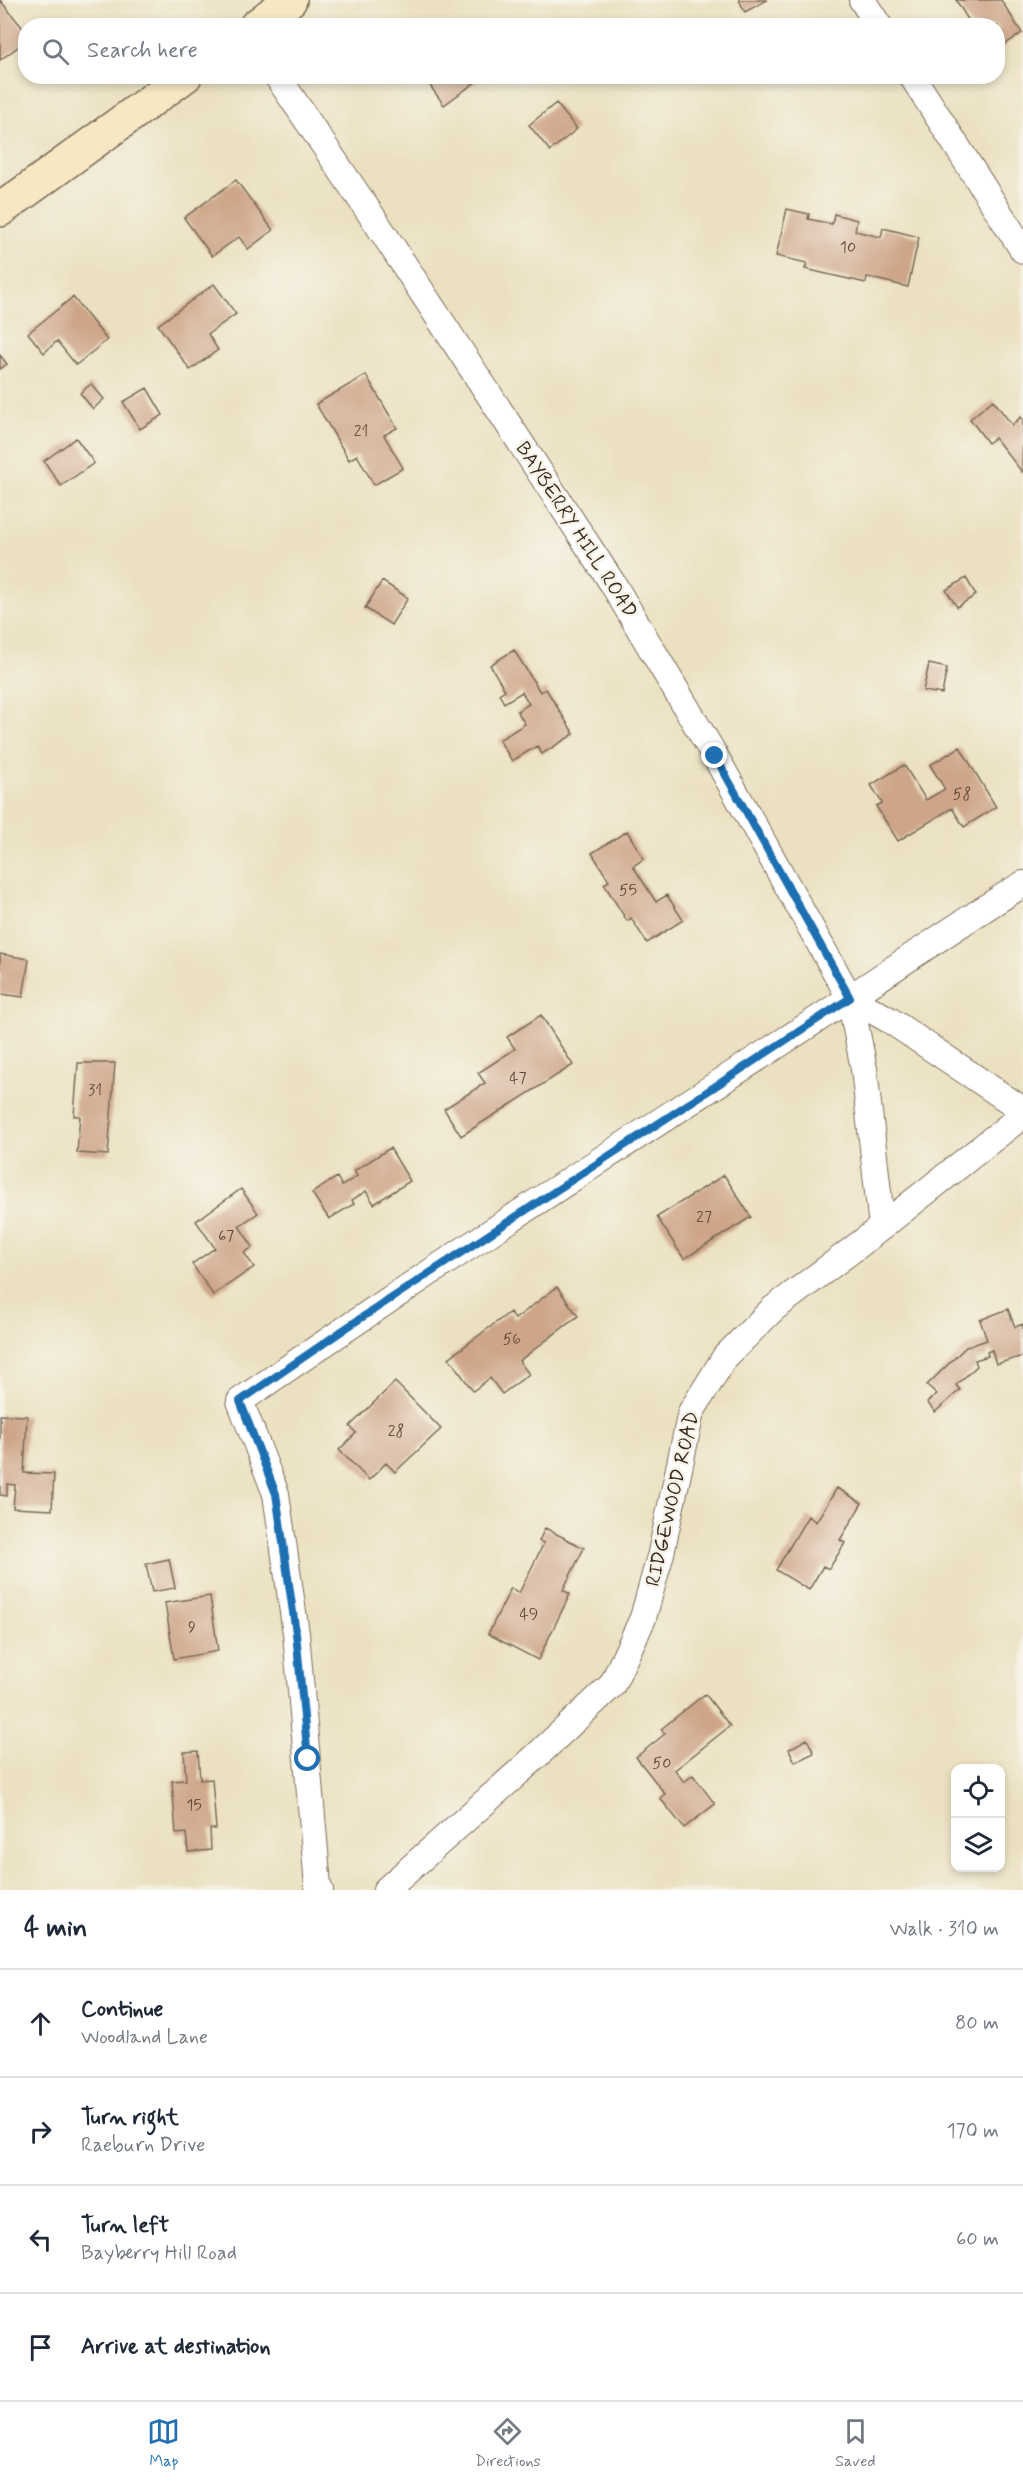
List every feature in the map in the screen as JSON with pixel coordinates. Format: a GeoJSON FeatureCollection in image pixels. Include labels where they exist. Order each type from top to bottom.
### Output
{"type":"FeatureCollection","features":[{"type":"Feature","properties":{"kind":"main road"},"geometry":{"type":"LineString","coordinates":[[266,18],[290,0]]}},
{"type":"Feature","properties":{"kind":"main road"},"geometry":{"type":"LineString","coordinates":[[0,210],[174,84]]}},
{"type":"Feature","properties":{"kind":"street"},"geometry":{"type":"LineString","coordinates":[[862,0],[874,18]]}},
{"type":"Feature","properties":{"kind":"street","name":"BAYBERRY HILL ROAD"},"geometry":{"type":"LineString","coordinates":[[282,84],[378,225],[613,584],[715,756],[850,998],[864,1069],[882,1227]]}},
{"type":"Feature","properties":{"kind":"street"},"geometry":{"type":"LineString","coordinates":[[917,84],[1023,250]]}},
{"type":"Feature","properties":{"kind":"street"},"geometry":{"type":"LineString","coordinates":[[321,1890],[318,1886],[296,1633],[276,1494],[240,1401],[352,1324],[850,998],[963,921],[1023,884]]}},
{"type":"Feature","properties":{"kind":"street"},"geometry":{"type":"LineString","coordinates":[[850,998],[891,1021],[1023,1110]]}},
{"type":"Feature","properties":{"kind":"street","name":"RIDGEWOOD ROAD"},"geometry":{"type":"LineString","coordinates":[[386,1890],[530,1762],[612,1685],[643,1618],[661,1553],[690,1412],[725,1358],[773,1309],[882,1227],[1023,1115]]}},
{"type":"Feature","properties":{"kind":"building"},"geometry":{"type":"Polygon","coordinates":[[[0,0],[18,22],[18,47],[0,60],[0,0]]]}},
{"type":"Feature","properties":{"kind":"building"},"geometry":{"type":"Polygon","coordinates":[[[739,0],[767,0],[745,12],[739,0]]]}},
{"type":"Feature","properties":{"kind":"building"},"geometry":{"type":"Polygon","coordinates":[[[956,0],[1001,0],[1022,33],[1005,44],[1005,18],[967,18],[956,0]]]}},
{"type":"Feature","properties":{"kind":"building"},"geometry":{"type":"Polygon","coordinates":[[[429,84],[473,84],[444,105],[429,84]]]}},
{"type":"Feature","properties":{"kind":"building"},"geometry":{"type":"Polygon","coordinates":[[[556,103],[577,129],[550,151],[529,125],[556,103]]]}},
{"type":"Feature","properties":{"kind":"building"},"geometry":{"type":"Polygon","coordinates":[[[236,180],[273,230],[248,249],[239,237],[212,256],[184,218],[236,180]]]}},
{"type":"Feature","properties":{"kind":"building"},"geometry":{"type":"Polygon","coordinates":[[[787,209],[809,214],[808,219],[832,224],[834,214],[857,220],[855,231],[881,237],[883,228],[919,237],[908,287],[867,277],[866,283],[805,269],[807,263],[776,256],[787,209]]]}},
{"type":"Feature","properties":{"kind":"building"},"geometry":{"type":"Polygon","coordinates":[[[214,284],[236,314],[208,334],[218,350],[190,370],[158,325],[214,284]]]}},
{"type":"Feature","properties":{"kind":"building"},"geometry":{"type":"Polygon","coordinates":[[[73,297],[107,340],[76,365],[57,341],[44,353],[28,333],[73,297]]]}},
{"type":"Feature","properties":{"kind":"building"},"geometry":{"type":"Polygon","coordinates":[[[0,355],[7,364],[0,369],[0,355]]]}},
{"type":"Feature","properties":{"kind":"building"},"geometry":{"type":"Polygon","coordinates":[[[366,375],[397,428],[384,435],[403,468],[374,485],[357,455],[349,460],[316,404],[366,375]]]}},
{"type":"Feature","properties":{"kind":"building"},"geometry":{"type":"Polygon","coordinates":[[[91,384],[104,399],[93,409],[80,393],[91,384]]]}},
{"type":"Feature","properties":{"kind":"building"},"geometry":{"type":"Polygon","coordinates":[[[147,388],[163,415],[140,429],[123,402],[147,388]]]}},
{"type":"Feature","properties":{"kind":"building"},"geometry":{"type":"Polygon","coordinates":[[[993,400],[1012,425],[1021,417],[1023,420],[1022,472],[995,438],[988,443],[970,419],[993,400]]]}},
{"type":"Feature","properties":{"kind":"building"},"geometry":{"type":"Polygon","coordinates":[[[76,438],[94,463],[61,486],[44,461],[76,438]]]}},
{"type":"Feature","properties":{"kind":"building"},"geometry":{"type":"Polygon","coordinates":[[[966,578],[976,595],[957,607],[946,590],[966,578]]]}},
{"type":"Feature","properties":{"kind":"building"},"geometry":{"type":"Polygon","coordinates":[[[382,581],[408,598],[391,625],[365,608],[382,581]]]}},
{"type":"Feature","properties":{"kind":"building"},"geometry":{"type":"Polygon","coordinates":[[[514,650],[540,692],[546,689],[574,734],[542,754],[537,746],[512,761],[499,740],[525,724],[517,711],[529,704],[522,692],[504,703],[499,694],[505,690],[490,665],[514,650]]]}},
{"type":"Feature","properties":{"kind":"building"},"geometry":{"type":"Polygon","coordinates":[[[929,664],[947,668],[942,694],[923,691],[929,664]]]}},
{"type":"Feature","properties":{"kind":"building"},"geometry":{"type":"Polygon","coordinates":[[[960,747],[996,807],[964,827],[952,808],[898,841],[876,806],[882,803],[871,785],[904,765],[926,800],[945,789],[930,765],[960,747]]]}},
{"type":"Feature","properties":{"kind":"building"},"geometry":{"type":"Polygon","coordinates":[[[627,831],[644,859],[633,866],[656,902],[667,895],[683,920],[647,943],[631,918],[627,921],[604,884],[609,881],[592,853],[627,831]]]}},
{"type":"Feature","properties":{"kind":"building"},"geometry":{"type":"Polygon","coordinates":[[[0,954],[29,959],[23,997],[0,994],[0,954]]]}},
{"type":"Feature","properties":{"kind":"building"},"geometry":{"type":"Polygon","coordinates":[[[541,1015],[573,1065],[461,1136],[444,1109],[485,1083],[478,1073],[515,1049],[507,1037],[541,1015]]]}},
{"type":"Feature","properties":{"kind":"building"},"geometry":{"type":"Polygon","coordinates":[[[78,1063],[115,1063],[108,1155],[77,1153],[80,1116],[74,1116],[78,1063]]]}},
{"type":"Feature","properties":{"kind":"building"},"geometry":{"type":"Polygon","coordinates":[[[390,1148],[410,1181],[374,1204],[366,1191],[352,1200],[354,1204],[329,1219],[312,1193],[337,1177],[342,1186],[357,1176],[354,1171],[390,1148]]]}},
{"type":"Feature","properties":{"kind":"building"},"geometry":{"type":"Polygon","coordinates":[[[724,1175],[751,1217],[684,1259],[657,1217],[724,1175]]]}},
{"type":"Feature","properties":{"kind":"building"},"geometry":{"type":"Polygon","coordinates":[[[241,1189],[258,1213],[239,1226],[253,1247],[244,1253],[254,1267],[213,1295],[192,1264],[215,1248],[196,1221],[241,1189]]]}},
{"type":"Feature","properties":{"kind":"building"},"geometry":{"type":"Polygon","coordinates":[[[557,1287],[578,1316],[519,1361],[529,1374],[502,1394],[490,1378],[473,1391],[449,1358],[510,1312],[515,1319],[557,1287]]]}},
{"type":"Feature","properties":{"kind":"building"},"geometry":{"type":"Polygon","coordinates":[[[1008,1309],[1015,1327],[1023,1324],[1023,1356],[996,1364],[992,1350],[987,1352],[988,1356],[975,1360],[977,1366],[956,1385],[960,1390],[935,1412],[927,1402],[937,1394],[927,1385],[966,1347],[987,1340],[980,1320],[1008,1309]]]}},
{"type":"Feature","properties":{"kind":"building"},"geometry":{"type":"Polygon","coordinates":[[[395,1382],[441,1429],[395,1472],[386,1463],[369,1480],[339,1450],[356,1433],[350,1426],[395,1382]]]}},
{"type":"Feature","properties":{"kind":"building"},"geometry":{"type":"Polygon","coordinates":[[[0,1415],[27,1416],[24,1473],[54,1474],[52,1510],[13,1508],[15,1485],[7,1484],[7,1496],[0,1495],[0,1415]]]}},
{"type":"Feature","properties":{"kind":"building"},"geometry":{"type":"Polygon","coordinates":[[[837,1488],[862,1503],[840,1540],[845,1543],[829,1569],[823,1566],[809,1590],[776,1570],[808,1516],[816,1522],[837,1488]]]}},
{"type":"Feature","properties":{"kind":"building"},"geometry":{"type":"Polygon","coordinates":[[[545,1528],[584,1548],[563,1590],[570,1594],[538,1660],[488,1634],[511,1588],[519,1593],[544,1543],[539,1541],[545,1528]]]}},
{"type":"Feature","properties":{"kind":"building"},"geometry":{"type":"Polygon","coordinates":[[[169,1559],[175,1588],[152,1592],[146,1564],[169,1559]]]}},
{"type":"Feature","properties":{"kind":"building"},"geometry":{"type":"Polygon","coordinates":[[[210,1596],[218,1651],[174,1659],[165,1603],[210,1596]]]}},
{"type":"Feature","properties":{"kind":"building"},"geometry":{"type":"Polygon","coordinates":[[[705,1694],[730,1726],[675,1770],[684,1782],[693,1775],[715,1804],[684,1828],[660,1798],[665,1794],[636,1757],[665,1734],[661,1729],[705,1694]]]}},
{"type":"Feature","properties":{"kind":"building"},"geometry":{"type":"Polygon","coordinates":[[[807,1739],[814,1753],[795,1762],[789,1749],[807,1739]]]}},
{"type":"Feature","properties":{"kind":"building"},"geometry":{"type":"Polygon","coordinates":[[[198,1751],[200,1780],[212,1779],[216,1829],[210,1829],[211,1850],[188,1852],[186,1833],[176,1834],[172,1781],[186,1780],[184,1752],[198,1751]]]}},
{"type":"Feature","properties":{"kind":"route"},"geometry":{"type":"LineString","coordinates":[[308,1759],[296,1633],[276,1494],[240,1401],[352,1324],[850,998],[715,756]]}}]}
